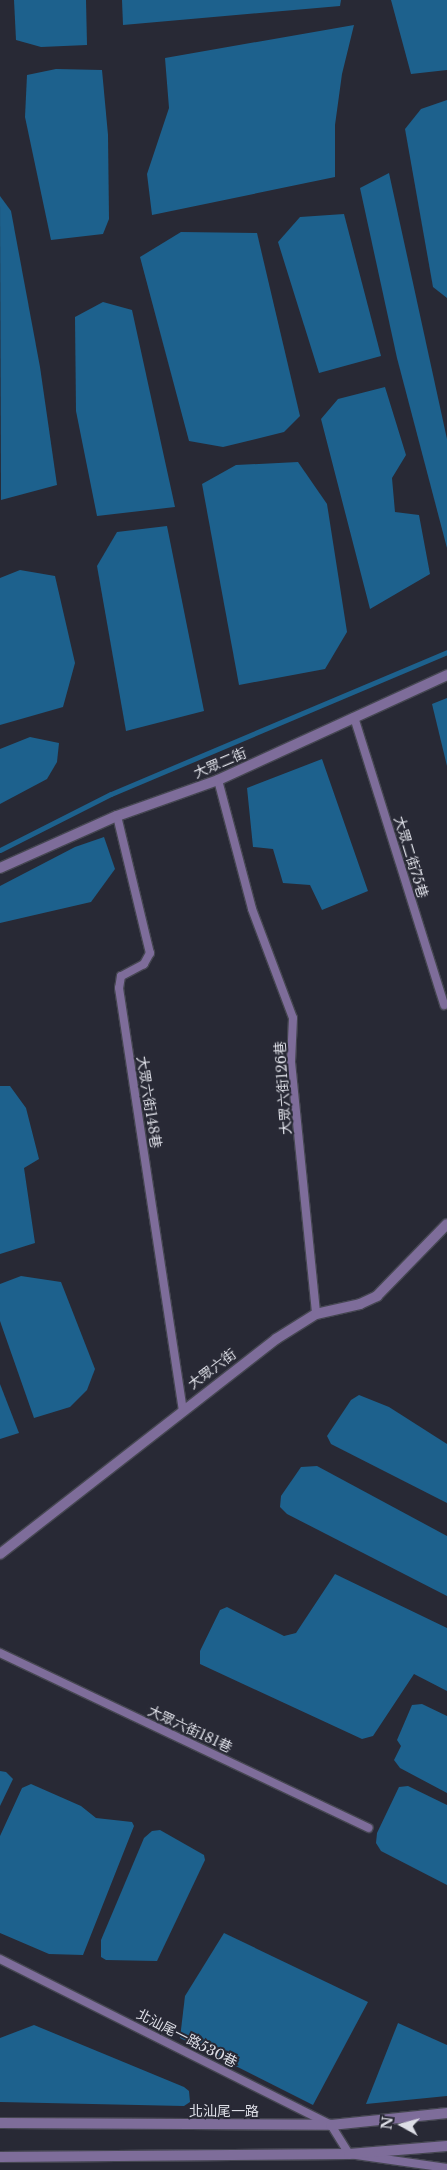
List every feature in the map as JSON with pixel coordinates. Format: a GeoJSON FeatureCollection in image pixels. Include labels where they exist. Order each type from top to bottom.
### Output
{"type":"FeatureCollection","features":[{"type":"Feature","properties":{"kind":"street","name":"大眾二街"},"geometry":{"type":"LineString","coordinates":[[0,868],[117,816],[218,780],[447,675]]}},
{"type":"Feature","properties":{"kind":"street","name":"大眾六街"},"geometry":{"type":"LineString","coordinates":[[0,1554],[276,1338],[316,1314],[360,1304],[377,1296],[447,1224]]}},
{"type":"Feature","properties":{"kind":"street","name":"北汕尾一路"},"geometry":{"type":"LineString","coordinates":[[0,2123],[331,2125],[447,2113]]}},
{"type":"Feature","properties":{"kind":"street"},"geometry":{"type":"LineString","coordinates":[[0,2157],[350,2154],[447,2146]]}},
{"type":"Feature","properties":{"kind":"lane","name":"大眾二街75巷"},"geometry":{"type":"LineString","coordinates":[[354,717],[444,1005]]}},
{"type":"Feature","properties":{"kind":"lane","name":"大眾六街126巷"},"geometry":{"type":"LineString","coordinates":[[218,780],[252,909],[292,1018],[291,1062],[316,1314]]}},
{"type":"Feature","properties":{"kind":"lane","name":"大眾六街148巷"},"geometry":{"type":"LineString","coordinates":[[117,816],[150,953],[144,964],[121,976],[119,988],[183,1409]]}},
{"type":"Feature","properties":{"kind":"lane","name":"大眾六街181巷"},"geometry":{"type":"LineString","coordinates":[[0,1653],[369,1828]]}},
{"type":"Feature","properties":{"kind":"lane","name":"北汕尾一路530巷"},"geometry":{"type":"LineString","coordinates":[[0,1959],[331,2125]]}},
{"type":"Feature","properties":{"kind":"lane"},"geometry":{"type":"LineString","coordinates":[[331,2125],[350,2154],[447,2168]]}},
{"type":"Feature","properties":{"kind":"water"},"geometry":{"type":"Polygon","coordinates":[[[14,0],[86,0],[87,45],[41,47],[16,40],[14,0]]]}},
{"type":"Feature","properties":{"kind":"water"},"geometry":{"type":"Polygon","coordinates":[[[122,0],[341,0],[340,6],[123,25],[122,0]]]}},
{"type":"Feature","properties":{"kind":"water"},"geometry":{"type":"Polygon","coordinates":[[[391,0],[447,0],[447,70],[411,74],[391,0]]]}},
{"type":"Feature","properties":{"kind":"water"},"geometry":{"type":"Polygon","coordinates":[[[354,25],[342,74],[335,125],[335,177],[152,215],[147,174],[169,108],[165,58],[354,25]]]}},
{"type":"Feature","properties":{"kind":"water"},"geometry":{"type":"Polygon","coordinates":[[[56,69],[102,70],[108,135],[109,219],[103,234],[51,240],[25,117],[27,75],[56,69]]]}},
{"type":"Feature","properties":{"kind":"water"},"geometry":{"type":"Polygon","coordinates":[[[447,100],[447,298],[433,287],[405,129],[421,109],[447,100]]]}},
{"type":"Feature","properties":{"kind":"water"},"geometry":{"type":"Polygon","coordinates":[[[389,173],[447,439],[447,548],[397,358],[360,188],[389,173]]]}},
{"type":"Feature","properties":{"kind":"water"},"geometry":{"type":"Polygon","coordinates":[[[0,196],[11,211],[40,367],[57,485],[1,500],[0,196]]]}},
{"type":"Feature","properties":{"kind":"water"},"geometry":{"type":"Polygon","coordinates":[[[344,214],[381,356],[319,373],[278,242],[300,217],[344,214]]]}},
{"type":"Feature","properties":{"kind":"water"},"geometry":{"type":"Polygon","coordinates":[[[181,232],[257,233],[300,416],[284,432],[223,447],[189,441],[140,257],[181,232]]]}},
{"type":"Feature","properties":{"kind":"water"},"geometry":{"type":"Polygon","coordinates":[[[103,302],[132,310],[175,507],[97,516],[76,411],[75,317],[103,302]]]}},
{"type":"Feature","properties":{"kind":"water"},"geometry":{"type":"Polygon","coordinates":[[[385,387],[406,455],[392,478],[395,512],[419,515],[430,574],[370,609],[321,419],[338,399],[385,387]]]}},
{"type":"Feature","properties":{"kind":"water"},"geometry":{"type":"Polygon","coordinates":[[[298,462],[327,504],[347,632],[325,669],[239,685],[202,484],[236,465],[298,462]]]}},
{"type":"Feature","properties":{"kind":"water"},"geometry":{"type":"Polygon","coordinates":[[[167,526],[204,711],[126,731],[97,566],[117,532],[167,526]]]}},
{"type":"Feature","properties":{"kind":"water"},"geometry":{"type":"Polygon","coordinates":[[[20,570],[55,576],[75,663],[63,707],[0,725],[0,578],[20,570]]]}},
{"type":"Feature","properties":{"kind":"water"},"geometry":{"type":"Polygon","coordinates":[[[447,698],[447,766],[432,704],[447,698]]]}},
{"type":"Feature","properties":{"kind":"water"},"geometry":{"type":"Polygon","coordinates":[[[30,737],[59,743],[57,762],[47,779],[0,804],[0,749],[30,737]]]}},
{"type":"Feature","properties":{"kind":"water"},"geometry":{"type":"Polygon","coordinates":[[[322,759],[368,891],[322,910],[310,885],[283,883],[273,849],[253,847],[247,788],[322,759]]]}},
{"type":"Feature","properties":{"kind":"water"},"geometry":{"type":"Polygon","coordinates":[[[104,837],[115,869],[91,902],[0,923],[0,886],[75,847],[104,837]]]}},
{"type":"Feature","properties":{"kind":"water"},"geometry":{"type":"Polygon","coordinates":[[[0,1086],[10,1086],[26,1108],[39,1159],[24,1168],[35,1243],[0,1254],[0,1086]]]}},
{"type":"Feature","properties":{"kind":"water"},"geometry":{"type":"Polygon","coordinates":[[[21,1276],[61,1282],[95,1369],[87,1390],[70,1407],[34,1418],[0,1321],[0,1284],[21,1276]]]}},
{"type":"Feature","properties":{"kind":"water"},"geometry":{"type":"Polygon","coordinates":[[[0,1384],[19,1433],[0,1439],[0,1384]]]}},
{"type":"Feature","properties":{"kind":"water"},"geometry":{"type":"Polygon","coordinates":[[[359,1395],[389,1407],[447,1444],[447,1503],[331,1444],[327,1436],[351,1400],[359,1395]]]}},
{"type":"Feature","properties":{"kind":"water"},"geometry":{"type":"Polygon","coordinates":[[[317,1466],[447,1536],[447,1596],[287,1514],[280,1507],[281,1496],[301,1467],[317,1466]]]}},
{"type":"Feature","properties":{"kind":"water"},"geometry":{"type":"Polygon","coordinates":[[[335,1574],[447,1628],[447,1691],[414,1674],[373,1736],[362,1739],[200,1664],[200,1651],[220,1610],[227,1607],[284,1636],[296,1633],[335,1574]]]}},
{"type":"Feature","properties":{"kind":"water"},"geometry":{"type":"Polygon","coordinates":[[[422,1704],[447,1716],[447,1793],[400,1768],[394,1760],[401,1746],[397,1740],[412,1705],[422,1704]]]}},
{"type":"Feature","properties":{"kind":"water"},"geometry":{"type":"Polygon","coordinates":[[[0,1771],[6,1772],[13,1779],[0,1806],[0,1771]]]}},
{"type":"Feature","properties":{"kind":"water"},"geometry":{"type":"Polygon","coordinates":[[[31,1784],[81,1806],[96,1818],[132,1822],[134,1826],[83,1955],[49,1954],[0,1933],[0,1836],[22,1788],[31,1784]]]}},
{"type":"Feature","properties":{"kind":"water"},"geometry":{"type":"Polygon","coordinates":[[[408,1786],[447,1805],[447,1885],[381,1851],[376,1843],[377,1833],[399,1787],[408,1786]]]}},
{"type":"Feature","properties":{"kind":"water"},"geometry":{"type":"Polygon","coordinates":[[[160,1830],[204,1855],[205,1860],[157,1961],[106,1960],[101,1957],[101,1940],[144,1838],[152,1831],[160,1830]]]}},
{"type":"Feature","properties":{"kind":"water"},"geometry":{"type":"Polygon","coordinates":[[[224,1933],[368,2002],[313,2105],[180,2038],[185,1996],[224,1933]]]}},
{"type":"Feature","properties":{"kind":"water"},"geometry":{"type":"Polygon","coordinates":[[[398,2023],[447,2045],[447,2096],[366,2104],[398,2023]]]}},
{"type":"Feature","properties":{"kind":"water"},"geometry":{"type":"Polygon","coordinates":[[[34,2025],[184,2087],[189,2091],[190,2102],[184,2106],[0,2102],[0,2038],[34,2025]]]}},
{"type":"Feature","properties":{"kind":"waterway"},"geometry":{"type":"LineString","coordinates":[[0,850],[111,794],[447,652]]}}]}
